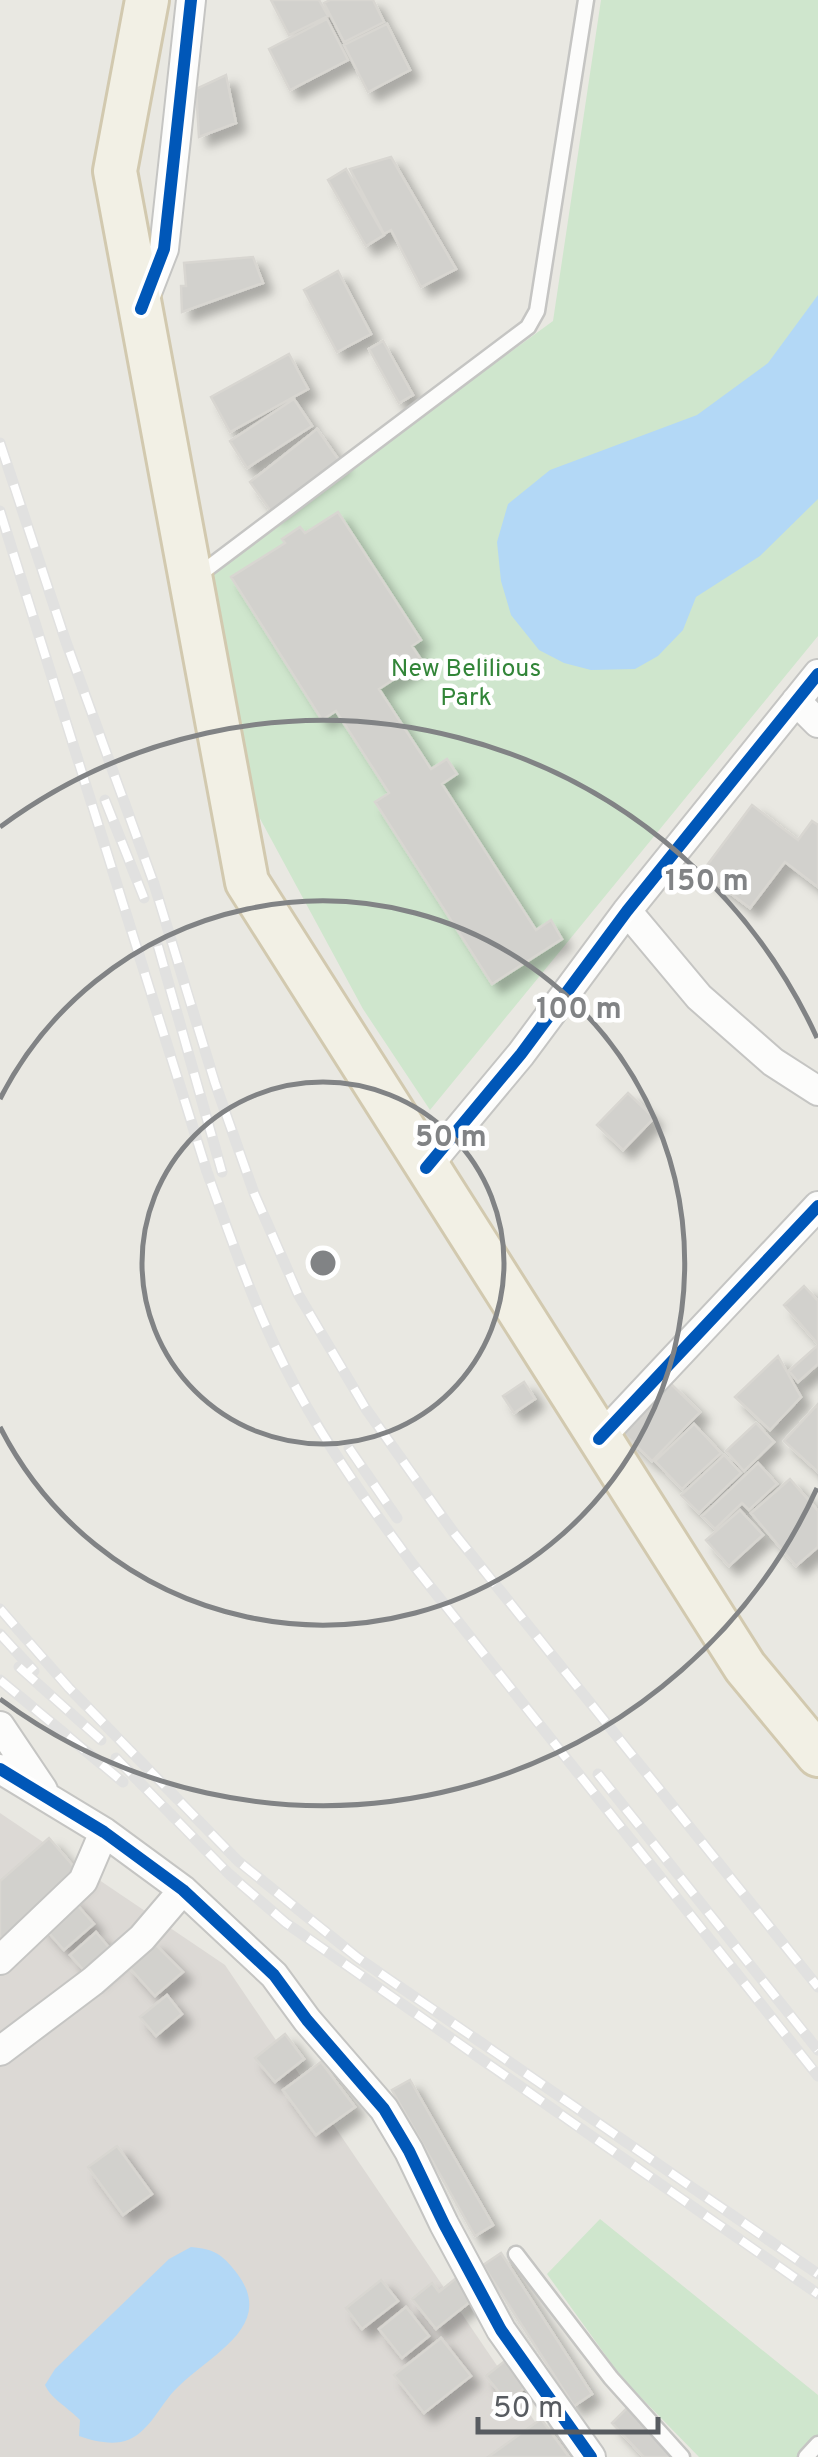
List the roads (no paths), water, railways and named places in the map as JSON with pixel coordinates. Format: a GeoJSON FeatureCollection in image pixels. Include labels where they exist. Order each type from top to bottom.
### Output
{"type":"FeatureCollection","features":[{"type":"Feature","properties":{"kind":"main road"},"geometry":{"type":"LineString","coordinates":[[147,0],[115,172],[247,882],[745,1667],[818,1755]]}},
{"type":"Feature","properties":{"kind":"street"},"geometry":{"type":"LineString","coordinates":[[140,309],[164,248],[191,0]]}},
{"type":"Feature","properties":{"kind":"street"},"geometry":{"type":"LineString","coordinates":[[426,1168],[521,1054],[627,911],[818,674]]}},
{"type":"Feature","properties":{"kind":"street"},"geometry":{"type":"LineString","coordinates":[[796,701],[818,723]]}},
{"type":"Feature","properties":{"kind":"street"},"geometry":{"type":"LineString","coordinates":[[627,911],[698,997],[773,1062],[818,1092]]}},
{"type":"Feature","properties":{"kind":"street"},"geometry":{"type":"LineString","coordinates":[[600,1439],[818,1206]]}},
{"type":"Feature","properties":{"kind":"street"},"geometry":{"type":"LineString","coordinates":[[0,1726],[50,1799]]}},
{"type":"Feature","properties":{"kind":"street"},"geometry":{"type":"LineString","coordinates":[[0,1770],[104,1832],[183,1890],[274,1975],[384,2109],[501,2330],[590,2457]]}},
{"type":"Feature","properties":{"kind":"street"},"geometry":{"type":"LineString","coordinates":[[0,1960],[82,1881],[104,1832]]}},
{"type":"Feature","properties":{"kind":"street"},"geometry":{"type":"LineString","coordinates":[[0,2051],[118,1960],[183,1890]]}},
{"type":"Feature","properties":{"kind":"lane"},"geometry":{"type":"LineString","coordinates":[[191,580],[528,327],[536,311],[586,0]]}},
{"type":"Feature","properties":{"kind":"lane"},"geometry":{"type":"LineString","coordinates":[[516,2254],[610,2378],[682,2457]]}},
{"type":"Feature","properties":{"kind":"lane"},"geometry":{"type":"LineString","coordinates":[[806,2457],[818,2444]]}},
{"type":"Feature","properties":{"kind":"water"},"geometry":{"type":"Polygon","coordinates":[[[818,295],[818,499],[760,556],[696,597],[683,630],[658,656],[635,669],[591,670],[564,663],[539,650],[511,615],[501,581],[497,542],[508,504],[550,470],[697,415],[768,363],[818,295]]]}},
{"type":"Feature","properties":{"kind":"water"},"geometry":{"type":"Polygon","coordinates":[[[191,2247],[217,2254],[236,2272],[247,2291],[249,2309],[244,2324],[133,2437],[108,2442],[79,2436],[80,2420],[45,2385],[55,2369],[169,2259],[191,2247]]]}},
{"type":"Feature","properties":{"kind":"railway"},"geometry":{"type":"LineString","coordinates":[[0,443],[66,642],[154,884],[215,1083],[254,1193],[298,1294],[366,1409],[454,1533],[818,1987]]}},
{"type":"Feature","properties":{"kind":"railway"},"geometry":{"type":"LineString","coordinates":[[0,511],[207,1172],[258,1307],[295,1386],[351,1478],[414,1566],[818,2076]]}},
{"type":"Feature","properties":{"kind":"railway"},"geometry":{"type":"LineString","coordinates":[[105,800],[144,898]]}},
{"type":"Feature","properties":{"kind":"railway"},"geometry":{"type":"LineString","coordinates":[[158,946],[222,1172]]}},
{"type":"Feature","properties":{"kind":"railway"},"geometry":{"type":"LineString","coordinates":[[349,1448],[397,1518]]}},
{"type":"Feature","properties":{"kind":"railway"},"geometry":{"type":"LineString","coordinates":[[0,1609],[69,1688],[238,1861],[358,1958],[818,2274]]}},
{"type":"Feature","properties":{"kind":"railway"},"geometry":{"type":"LineString","coordinates":[[0,1634],[34,1671]]}},
{"type":"Feature","properties":{"kind":"railway"},"geometry":{"type":"LineString","coordinates":[[19,1667],[101,1740]]}},
{"type":"Feature","properties":{"kind":"railway"},"geometry":{"type":"LineString","coordinates":[[0,1680],[123,1782]]}},
{"type":"Feature","properties":{"kind":"railway"},"geometry":{"type":"LineString","coordinates":[[116,1758],[229,1874],[286,1923],[818,2294]]}},
{"type":"Feature","properties":{"kind":"railway"},"geometry":{"type":"LineString","coordinates":[[598,1774],[818,2050]]}},
{"type":"Feature","properties":{"kind":"park label","name":"New Belilious Park"},"geometry":{"type":"Point","coordinates":[466,684]}}]}
